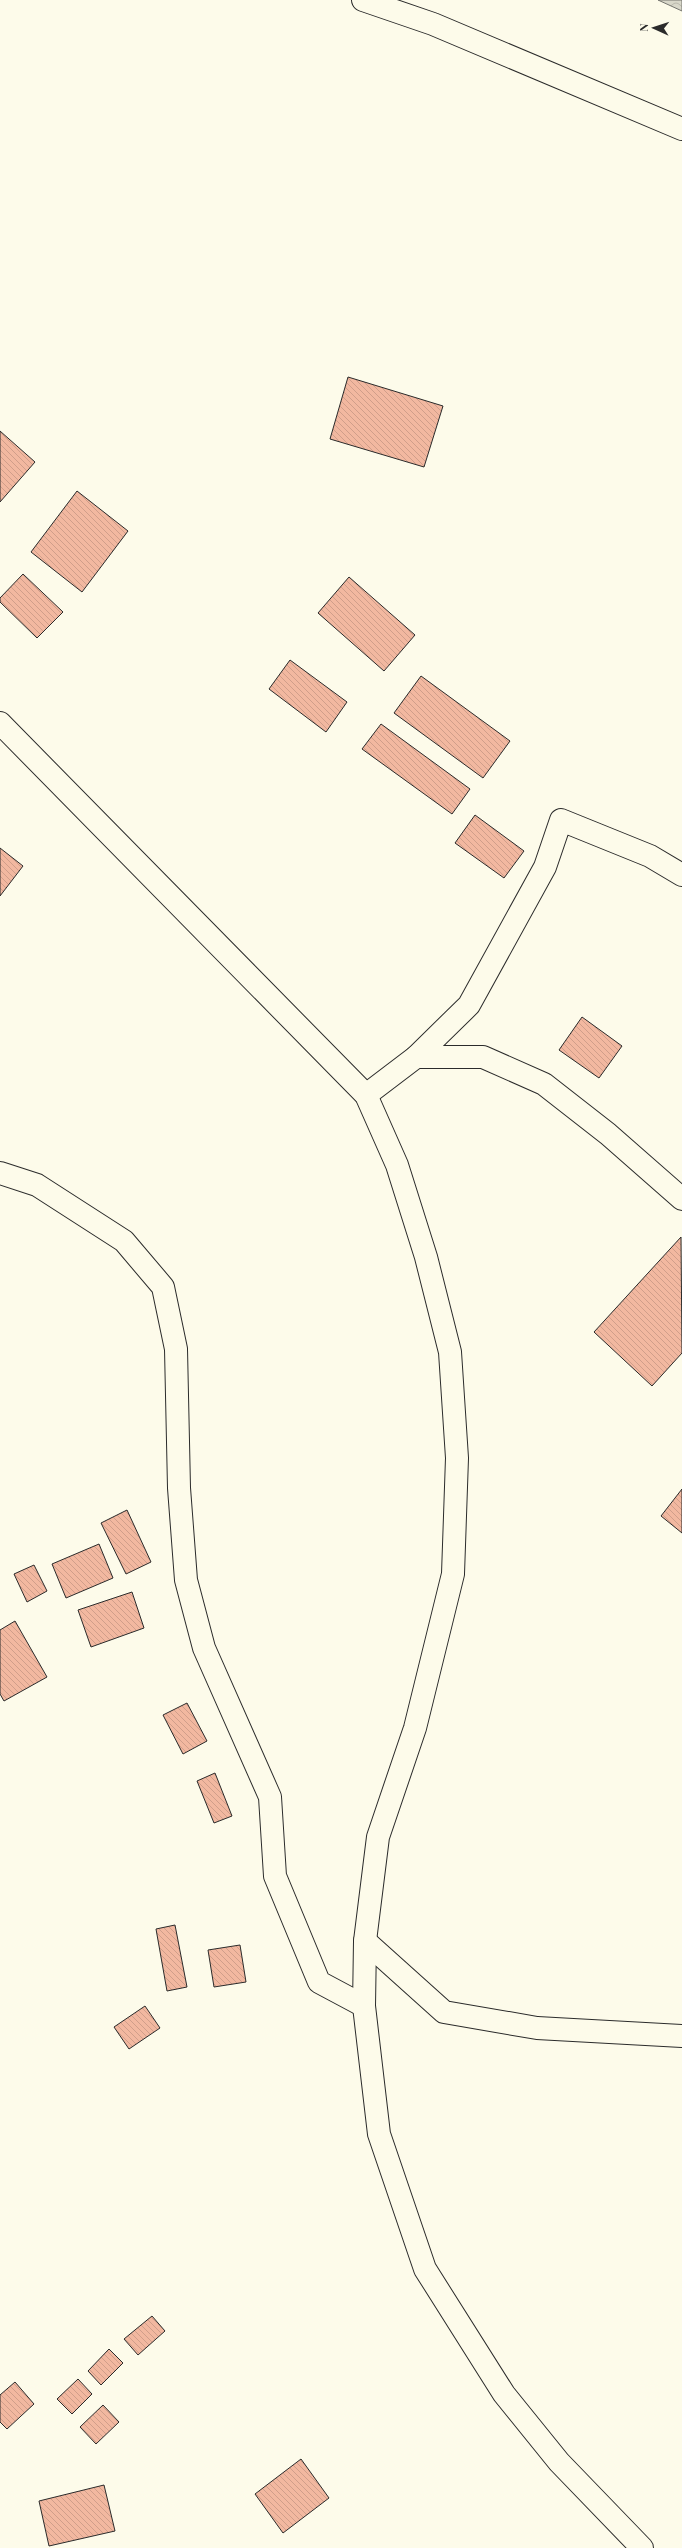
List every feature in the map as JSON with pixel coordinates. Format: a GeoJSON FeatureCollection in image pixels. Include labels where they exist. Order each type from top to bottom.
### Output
{"type":"FeatureCollection","features":[{"type":"Feature","properties":{"kind":"main road"},"geometry":{"type":"LineString","coordinates":[[363,0],[433,24],[682,129]]}},
{"type":"Feature","properties":{"kind":"main road"},"geometry":{"type":"LineString","coordinates":[[0,723],[366,1096],[397,1165],[426,1257],[448,1345],[457,1458],[453,1574],[414,1728],[378,1837],[365,1941],[364,2006],[379,2134],[425,2268],[504,2394],[559,2462],[642,2548]]}},
{"type":"Feature","properties":{"kind":"main road"},"geometry":{"type":"LineString","coordinates":[[366,1096],[416,1056],[469,1005],[545,867],[561,820],[650,856],[682,875]]}},
{"type":"Feature","properties":{"kind":"main road"},"geometry":{"type":"LineString","coordinates":[[416,1056],[483,1057],[544,1084],[608,1134],[682,1198]]}},
{"type":"Feature","properties":{"kind":"main road"},"geometry":{"type":"LineString","coordinates":[[0,1173],[37,1185],[124,1242],[163,1286],[176,1349],[179,1488],[186,1580],[204,1648],[270,1797],[275,1876],[319,1982],[364,2006]]}},
{"type":"Feature","properties":{"kind":"main road"},"geometry":{"type":"LineString","coordinates":[[365,1941],[444,2012],[538,2028],[682,2036]]}},
{"type":"Feature","properties":{"kind":"water"},"geometry":{"type":"Polygon","coordinates":[[[658,0],[682,0],[682,11],[658,0]]]}},
{"type":"Feature","properties":{"kind":"building"},"geometry":{"type":"Polygon","coordinates":[[[348,377],[443,406],[424,467],[330,439],[348,377]]]}},
{"type":"Feature","properties":{"kind":"building"},"geometry":{"type":"Polygon","coordinates":[[[0,431],[35,462],[0,502],[0,431]]]}},
{"type":"Feature","properties":{"kind":"building"},"geometry":{"type":"Polygon","coordinates":[[[77,491],[128,531],[82,592],[31,552],[77,491]]]}},
{"type":"Feature","properties":{"kind":"building"},"geometry":{"type":"Polygon","coordinates":[[[23,574],[63,612],[37,638],[0,602],[0,598],[23,574]]]}},
{"type":"Feature","properties":{"kind":"building"},"geometry":{"type":"Polygon","coordinates":[[[349,577],[415,635],[384,671],[318,613],[349,577]]]}},
{"type":"Feature","properties":{"kind":"building"},"geometry":{"type":"Polygon","coordinates":[[[290,660],[347,702],[326,732],[269,689],[290,660]]]}},
{"type":"Feature","properties":{"kind":"building"},"geometry":{"type":"Polygon","coordinates":[[[421,676],[510,741],[483,778],[394,713],[421,676]]]}},
{"type":"Feature","properties":{"kind":"building"},"geometry":{"type":"Polygon","coordinates":[[[381,724],[470,789],[452,814],[362,749],[381,724]]]}},
{"type":"Feature","properties":{"kind":"building"},"geometry":{"type":"Polygon","coordinates":[[[475,815],[524,851],[504,878],[455,843],[475,815]]]}},
{"type":"Feature","properties":{"kind":"building"},"geometry":{"type":"Polygon","coordinates":[[[0,848],[23,866],[0,896],[0,848]]]}},
{"type":"Feature","properties":{"kind":"building"},"geometry":{"type":"Polygon","coordinates":[[[582,1017],[622,1046],[599,1078],[559,1050],[582,1017]]]}},
{"type":"Feature","properties":{"kind":"building"},"geometry":{"type":"Polygon","coordinates":[[[681,1237],[682,1353],[652,1386],[594,1332],[681,1237]]]}},
{"type":"Feature","properties":{"kind":"building"},"geometry":{"type":"Polygon","coordinates":[[[682,1489],[682,1533],[661,1516],[682,1489]]]}},
{"type":"Feature","properties":{"kind":"building"},"geometry":{"type":"Polygon","coordinates":[[[127,1510],[151,1562],[126,1574],[101,1523],[127,1510]]]}},
{"type":"Feature","properties":{"kind":"building"},"geometry":{"type":"Polygon","coordinates":[[[99,1544],[113,1578],[66,1598],[52,1564],[99,1544]]]}},
{"type":"Feature","properties":{"kind":"building"},"geometry":{"type":"Polygon","coordinates":[[[34,1565],[47,1591],[27,1602],[14,1574],[34,1565]]]}},
{"type":"Feature","properties":{"kind":"building"},"geometry":{"type":"Polygon","coordinates":[[[132,1592],[144,1628],[91,1647],[78,1610],[132,1592]]]}},
{"type":"Feature","properties":{"kind":"building"},"geometry":{"type":"Polygon","coordinates":[[[15,1621],[47,1677],[4,1701],[0,1694],[0,1630],[15,1621]]]}},
{"type":"Feature","properties":{"kind":"building"},"geometry":{"type":"Polygon","coordinates":[[[187,1703],[207,1741],[183,1754],[163,1715],[187,1703]]]}},
{"type":"Feature","properties":{"kind":"building"},"geometry":{"type":"Polygon","coordinates":[[[215,1773],[232,1816],[214,1823],[197,1781],[215,1773]]]}},
{"type":"Feature","properties":{"kind":"building"},"geometry":{"type":"Polygon","coordinates":[[[175,1925],[187,1987],[167,1991],[156,1929],[175,1925]]]}},
{"type":"Feature","properties":{"kind":"building"},"geometry":{"type":"Polygon","coordinates":[[[240,1945],[246,1982],[214,1987],[208,1950],[240,1945]]]}},
{"type":"Feature","properties":{"kind":"building"},"geometry":{"type":"Polygon","coordinates":[[[145,2006],[160,2028],[129,2049],[114,2027],[145,2006]]]}},
{"type":"Feature","properties":{"kind":"building"},"geometry":{"type":"Polygon","coordinates":[[[152,2316],[165,2331],[138,2355],[124,2339],[152,2316]]]}},
{"type":"Feature","properties":{"kind":"building"},"geometry":{"type":"Polygon","coordinates":[[[109,2349],[123,2363],[101,2385],[88,2371],[109,2349]]]}},
{"type":"Feature","properties":{"kind":"building"},"geometry":{"type":"Polygon","coordinates":[[[78,2379],[92,2394],[72,2414],[57,2399],[78,2379]]]}},
{"type":"Feature","properties":{"kind":"building"},"geometry":{"type":"Polygon","coordinates":[[[15,2382],[34,2404],[7,2429],[0,2422],[0,2395],[15,2382]]]}},
{"type":"Feature","properties":{"kind":"building"},"geometry":{"type":"Polygon","coordinates":[[[103,2405],[119,2422],[96,2444],[80,2427],[103,2405]]]}},
{"type":"Feature","properties":{"kind":"building"},"geometry":{"type":"Polygon","coordinates":[[[301,2459],[329,2498],[283,2533],[255,2494],[301,2459]]]}},
{"type":"Feature","properties":{"kind":"building"},"geometry":{"type":"Polygon","coordinates":[[[104,2485],[115,2531],[49,2546],[39,2501],[104,2485]]]}}]}
